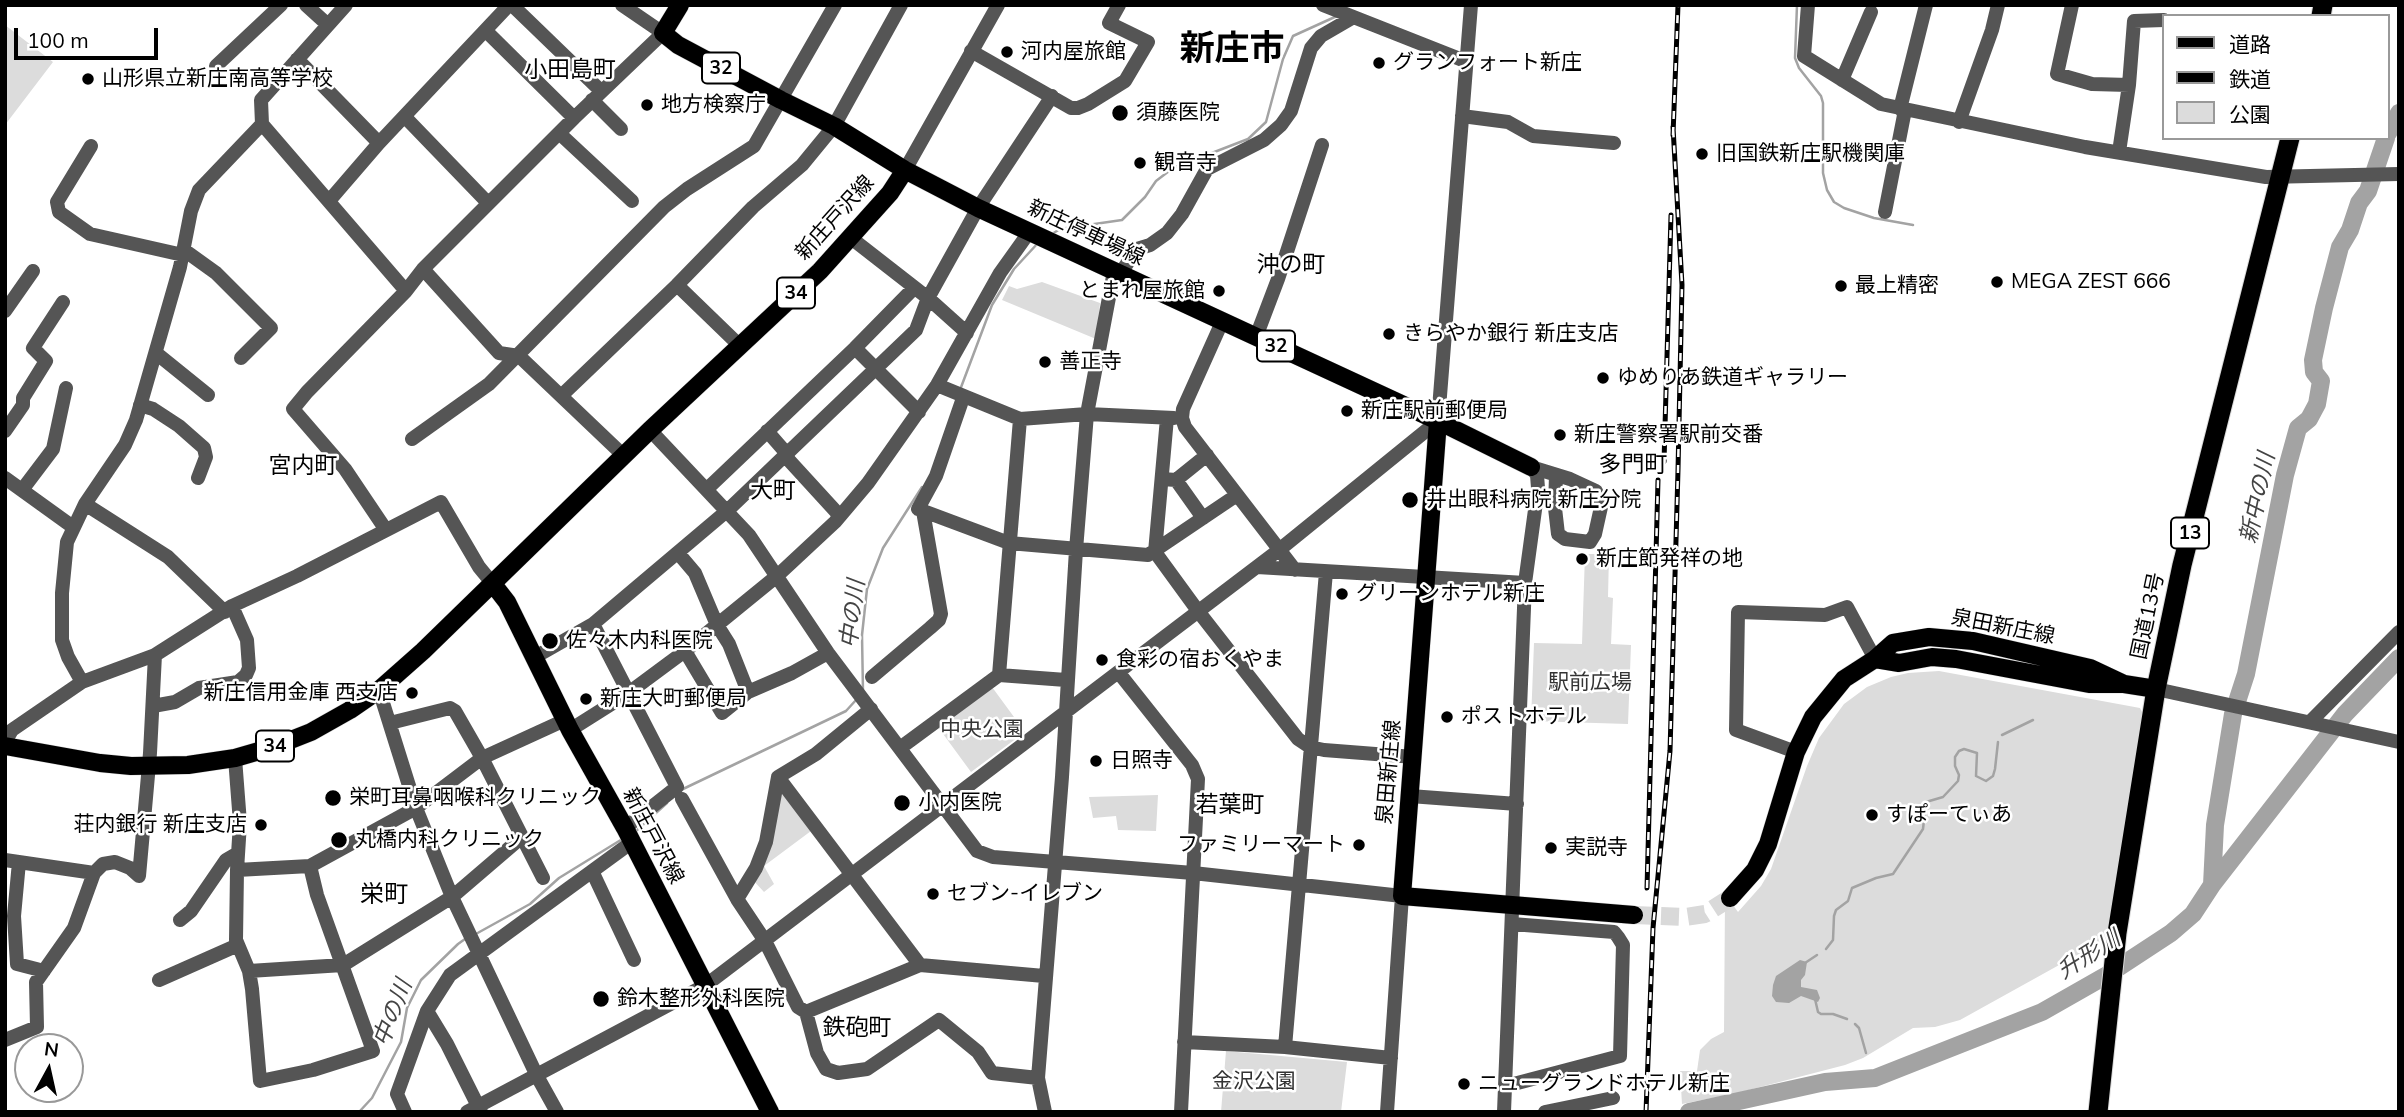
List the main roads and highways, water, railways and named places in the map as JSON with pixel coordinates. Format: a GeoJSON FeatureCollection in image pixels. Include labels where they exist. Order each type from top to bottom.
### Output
{"type":"FeatureCollection","features":[{"type":"Feature","properties":{"kind":"highway","name":"国道13号"},"geometry":{"type":"LineString","coordinates":[[2098,1112],[2117,933],[2156,689],[2182,565],[2289,140]]}},
{"type":"Feature","properties":{"kind":"main road","name":"新庄停車場線"},"geometry":{"type":"LineString","coordinates":[[680,5],[663,33],[678,45],[834,126],[905,170],[978,208],[1438,421],[1531,467]]}},
{"type":"Feature","properties":{"kind":"main road","name":"新庄戸沢線"},"geometry":{"type":"LineString","coordinates":[[5,744],[100,763],[188,765],[235,758],[273,747],[311,732],[350,710],[379,690],[739,345],[820,271],[890,193],[905,170]]}},
{"type":"Feature","properties":{"kind":"main road","name":"泉田新庄線"},"geometry":{"type":"LineString","coordinates":[[1438,421],[1402,895],[1634,915]]}},
{"type":"Feature","properties":{"kind":"main road","name":"新庄戸沢線"},"geometry":{"type":"LineString","coordinates":[[493,583],[507,602],[568,725],[628,835],[770,1112]]}},
{"type":"Feature","properties":{"kind":"main road","name":"泉田新庄線"},"geometry":{"type":"LineString","coordinates":[[1730,898],[1755,870],[1768,844],[1796,752],[1813,717],[1844,679],[1875,659],[1893,643],[1929,637],[2000,646],[2090,668],[2124,684],[2156,689]]}},
{"type":"Feature","properties":{"kind":"waterway"},"geometry":{"type":"LineString","coordinates":[[1797,5],[1795,58],[1823,103],[1823,173],[1827,190],[1834,202],[1844,208],[1874,218],[1913,225]]}},
{"type":"Feature","properties":{"kind":"waterway","name":"中の川"},"geometry":{"type":"LineString","coordinates":[[1052,234],[1060,229],[1122,220],[1145,197],[1156,181],[1173,168],[1248,139],[1266,122],[1283,59],[1293,36],[1337,16]]}},
{"type":"Feature","properties":{"kind":"waterway","name":"新中の川"},"geometry":{"type":"LineString","coordinates":[[2390,129],[2399,113]]}},
{"type":"Feature","properties":{"kind":"waterway","name":"新中の川"},"geometry":{"type":"LineString","coordinates":[[2212,885],[2215,825],[2233,714],[2246,674],[2285,475],[2298,428],[2309,419],[2317,404],[2321,381],[2314,372],[2313,360],[2340,247],[2350,230],[2359,203],[2368,191],[2385,140]]}},
{"type":"Feature","properties":{"kind":"waterway","name":"中の川"},"geometry":{"type":"LineString","coordinates":[[960,390],[992,305],[1014,269],[1038,243]]}},
{"type":"Feature","properties":{"kind":"waterway","name":"中の川"},"geometry":{"type":"LineString","coordinates":[[863,692],[862,635],[867,589],[883,548],[922,487]]}},
{"type":"Feature","properties":{"kind":"waterway","name":"升形川"},"geometry":{"type":"LineString","coordinates":[[1689,1112],[1825,1082],[1875,1078],[2042,1012],[2107,975],[2171,933],[2193,914],[2212,885],[2345,714],[2399,658]]}},
{"type":"Feature","properties":{"kind":"waterway","name":"中の川"},"geometry":{"type":"LineString","coordinates":[[683,789],[846,711],[856,700]]}},
{"type":"Feature","properties":{"kind":"waterway"},"geometry":{"type":"LineString","coordinates":[[2002,735],[2033,720]]}},
{"type":"Feature","properties":{"kind":"waterway"},"geometry":{"type":"LineString","coordinates":[[1826,949],[1833,940],[1836,910],[1848,901],[1852,888],[1893,874],[1923,829],[1926,802],[1943,797],[1958,781],[1955,757],[1959,751],[1964,749],[1977,753],[1976,776],[1986,781],[1993,776],[1998,742]]}},
{"type":"Feature","properties":{"kind":"waterway","name":"中の川"},"geometry":{"type":"LineString","coordinates":[[636,831],[667,803]]}},
{"type":"Feature","properties":{"kind":"waterway","name":"中の川"},"geometry":{"type":"LineString","coordinates":[[474,935],[530,904],[559,878],[624,838]]}},
{"type":"Feature","properties":{"kind":"waterway","name":"中の川"},"geometry":{"type":"LineString","coordinates":[[359,1112],[372,1098],[401,1042],[407,1008],[421,980],[465,939]]}},
{"type":"Feature","properties":{"kind":"waterway"},"geometry":{"type":"LineString","coordinates":[[1805,963],[1817,955]]}},
{"type":"Feature","properties":{"kind":"waterway"},"geometry":{"type":"LineString","coordinates":[[1815,999],[1821,1014],[1833,1014],[1847,1019]]}},
{"type":"Feature","properties":{"kind":"waterway"},"geometry":{"type":"LineString","coordinates":[[1855,1024],[1859,1028],[1866,1053]]}},
{"type":"Feature","properties":{"kind":"tunnel"},"geometry":{"type":"LineString","coordinates":[[1634,915],[1685,917],[1705,914],[1730,898]]}},
{"type":"Feature","properties":{"kind":"railway"},"geometry":{"type":"LineString","coordinates":[[1673,135],[1678,5]]}},
{"type":"Feature","properties":{"kind":"railway"},"geometry":{"type":"LineString","coordinates":[[1646,1112],[1653,928],[1670,751],[1678,470],[1682,285],[1673,127]]}},
{"type":"Feature","properties":{"kind":"railway"},"geometry":{"type":"LineString","coordinates":[[1664,462],[1671,215]]}},
{"type":"Feature","properties":{"kind":"railway"},"geometry":{"type":"LineString","coordinates":[[1647,888],[1658,480]]}},
{"type":"Feature","properties":{"kind":"place","name":"河内屋旅館"},"geometry":{"type":"Point","coordinates":[1007,52]}},
{"type":"Feature","properties":{"kind":"place","name":"グランフォート新庄"},"geometry":{"type":"Point","coordinates":[1379,63]}},
{"type":"Feature","properties":{"kind":"place","name":"山形県立新庄南高等学校"},"geometry":{"type":"Point","coordinates":[88,79]}},
{"type":"Feature","properties":{"kind":"place","name":"地方検察庁"},"geometry":{"type":"Point","coordinates":[647,105]}},
{"type":"Feature","properties":{"kind":"place","name":"須藤医院"},"geometry":{"type":"Point","coordinates":[1120,113]}},
{"type":"Feature","properties":{"kind":"place","name":"旧国鉄新庄駅機関庫"},"geometry":{"type":"Point","coordinates":[1702,154]}},
{"type":"Feature","properties":{"kind":"place","name":"観音寺"},"geometry":{"type":"Point","coordinates":[1140,163]}},
{"type":"Feature","properties":{"kind":"place","name":"MEGA ZEST 666"},"geometry":{"type":"Point","coordinates":[1997,282]}},
{"type":"Feature","properties":{"kind":"place","name":"最上精密"},"geometry":{"type":"Point","coordinates":[1841,286]}},
{"type":"Feature","properties":{"kind":"place","name":"とまれ屋旅館"},"geometry":{"type":"Point","coordinates":[1219,291]}},
{"type":"Feature","properties":{"kind":"place","name":"きらやか銀行 新庄支店"},"geometry":{"type":"Point","coordinates":[1389,334]}},
{"type":"Feature","properties":{"kind":"place","name":"善正寺"},"geometry":{"type":"Point","coordinates":[1045,362]}},
{"type":"Feature","properties":{"kind":"place","name":"ゆめりあ鉄道ギャラリー"},"geometry":{"type":"Point","coordinates":[1603,378]}},
{"type":"Feature","properties":{"kind":"place","name":"新庄駅前郵便局"},"geometry":{"type":"Point","coordinates":[1347,411]}},
{"type":"Feature","properties":{"kind":"place","name":"新庄警察署駅前交番"},"geometry":{"type":"Point","coordinates":[1560,435]}},
{"type":"Feature","properties":{"kind":"place","name":"井出眼科病院 新庄分院"},"geometry":{"type":"Point","coordinates":[1410,500]}},
{"type":"Feature","properties":{"kind":"place","name":"新庄節発祥の地"},"geometry":{"type":"Point","coordinates":[1582,559]}},
{"type":"Feature","properties":{"kind":"place","name":"グリーンホテル新庄"},"geometry":{"type":"Point","coordinates":[1342,594]}},
{"type":"Feature","properties":{"kind":"place","name":"佐々木内科医院"},"geometry":{"type":"Point","coordinates":[550,641]}},
{"type":"Feature","properties":{"kind":"place","name":"食彩の宿おくやま"},"geometry":{"type":"Point","coordinates":[1102,660]}},
{"type":"Feature","properties":{"kind":"place","name":"新庄信用金庫 西支店"},"geometry":{"type":"Point","coordinates":[412,693]}},
{"type":"Feature","properties":{"kind":"place","name":"新庄大町郵便局"},"geometry":{"type":"Point","coordinates":[586,699]}},
{"type":"Feature","properties":{"kind":"place","name":"ポストホテル"},"geometry":{"type":"Point","coordinates":[1447,717]}},
{"type":"Feature","properties":{"kind":"place","name":"日照寺"},"geometry":{"type":"Point","coordinates":[1096,761]}},
{"type":"Feature","properties":{"kind":"place","name":"栄町耳鼻咽喉科クリニック"},"geometry":{"type":"Point","coordinates":[333,798]}},
{"type":"Feature","properties":{"kind":"place","name":"小内医院"},"geometry":{"type":"Point","coordinates":[902,803]}},
{"type":"Feature","properties":{"kind":"place","name":"すぽーてぃあ"},"geometry":{"type":"Point","coordinates":[1872,815]}},
{"type":"Feature","properties":{"kind":"place","name":"荘内銀行 新庄支店"},"geometry":{"type":"Point","coordinates":[261,825]}},
{"type":"Feature","properties":{"kind":"place","name":"丸橋内科クリニック"},"geometry":{"type":"Point","coordinates":[339,840]}},
{"type":"Feature","properties":{"kind":"place","name":"ファミリーマート"},"geometry":{"type":"Point","coordinates":[1359,845]}},
{"type":"Feature","properties":{"kind":"place","name":"実説寺"},"geometry":{"type":"Point","coordinates":[1551,848]}},
{"type":"Feature","properties":{"kind":"place","name":"セブン-イレブン"},"geometry":{"type":"Point","coordinates":[933,894]}},
{"type":"Feature","properties":{"kind":"place","name":"鈴木整形外科医院"},"geometry":{"type":"Point","coordinates":[601,999]}},
{"type":"Feature","properties":{"kind":"place","name":"ニューグランドホテル新庄"},"geometry":{"type":"Point","coordinates":[1464,1084]}},
{"type":"Feature","properties":{"kind":"district","name":"新庄市"},"geometry":{"type":"Point","coordinates":[1232,49]}},
{"type":"Feature","properties":{"kind":"district","name":"小田島町"},"geometry":{"type":"Point","coordinates":[570,70]}},
{"type":"Feature","properties":{"kind":"district","name":"沖の町"},"geometry":{"type":"Point","coordinates":[1291,265]}},
{"type":"Feature","properties":{"kind":"district","name":"多門町"},"geometry":{"type":"Point","coordinates":[1633,465]}},
{"type":"Feature","properties":{"kind":"district","name":"宮内町"},"geometry":{"type":"Point","coordinates":[303,466]}},
{"type":"Feature","properties":{"kind":"district","name":"大町"},"geometry":{"type":"Point","coordinates":[773,491]}},
{"type":"Feature","properties":{"kind":"district","name":"若葉町"},"geometry":{"type":"Point","coordinates":[1230,805]}},
{"type":"Feature","properties":{"kind":"district","name":"栄町"},"geometry":{"type":"Point","coordinates":[384,895]}},
{"type":"Feature","properties":{"kind":"district","name":"鉄砲町"},"geometry":{"type":"Point","coordinates":[857,1028]}},
{"type":"Feature","properties":{"kind":"park label","name":"駅前広場"},"geometry":{"type":"Point","coordinates":[1590,683]}},
{"type":"Feature","properties":{"kind":"park label","name":"中央公園"},"geometry":{"type":"Point","coordinates":[982,730]}},
{"type":"Feature","properties":{"kind":"park label","name":"金沢公園"},"geometry":{"type":"Point","coordinates":[1254,1082]}}]}
